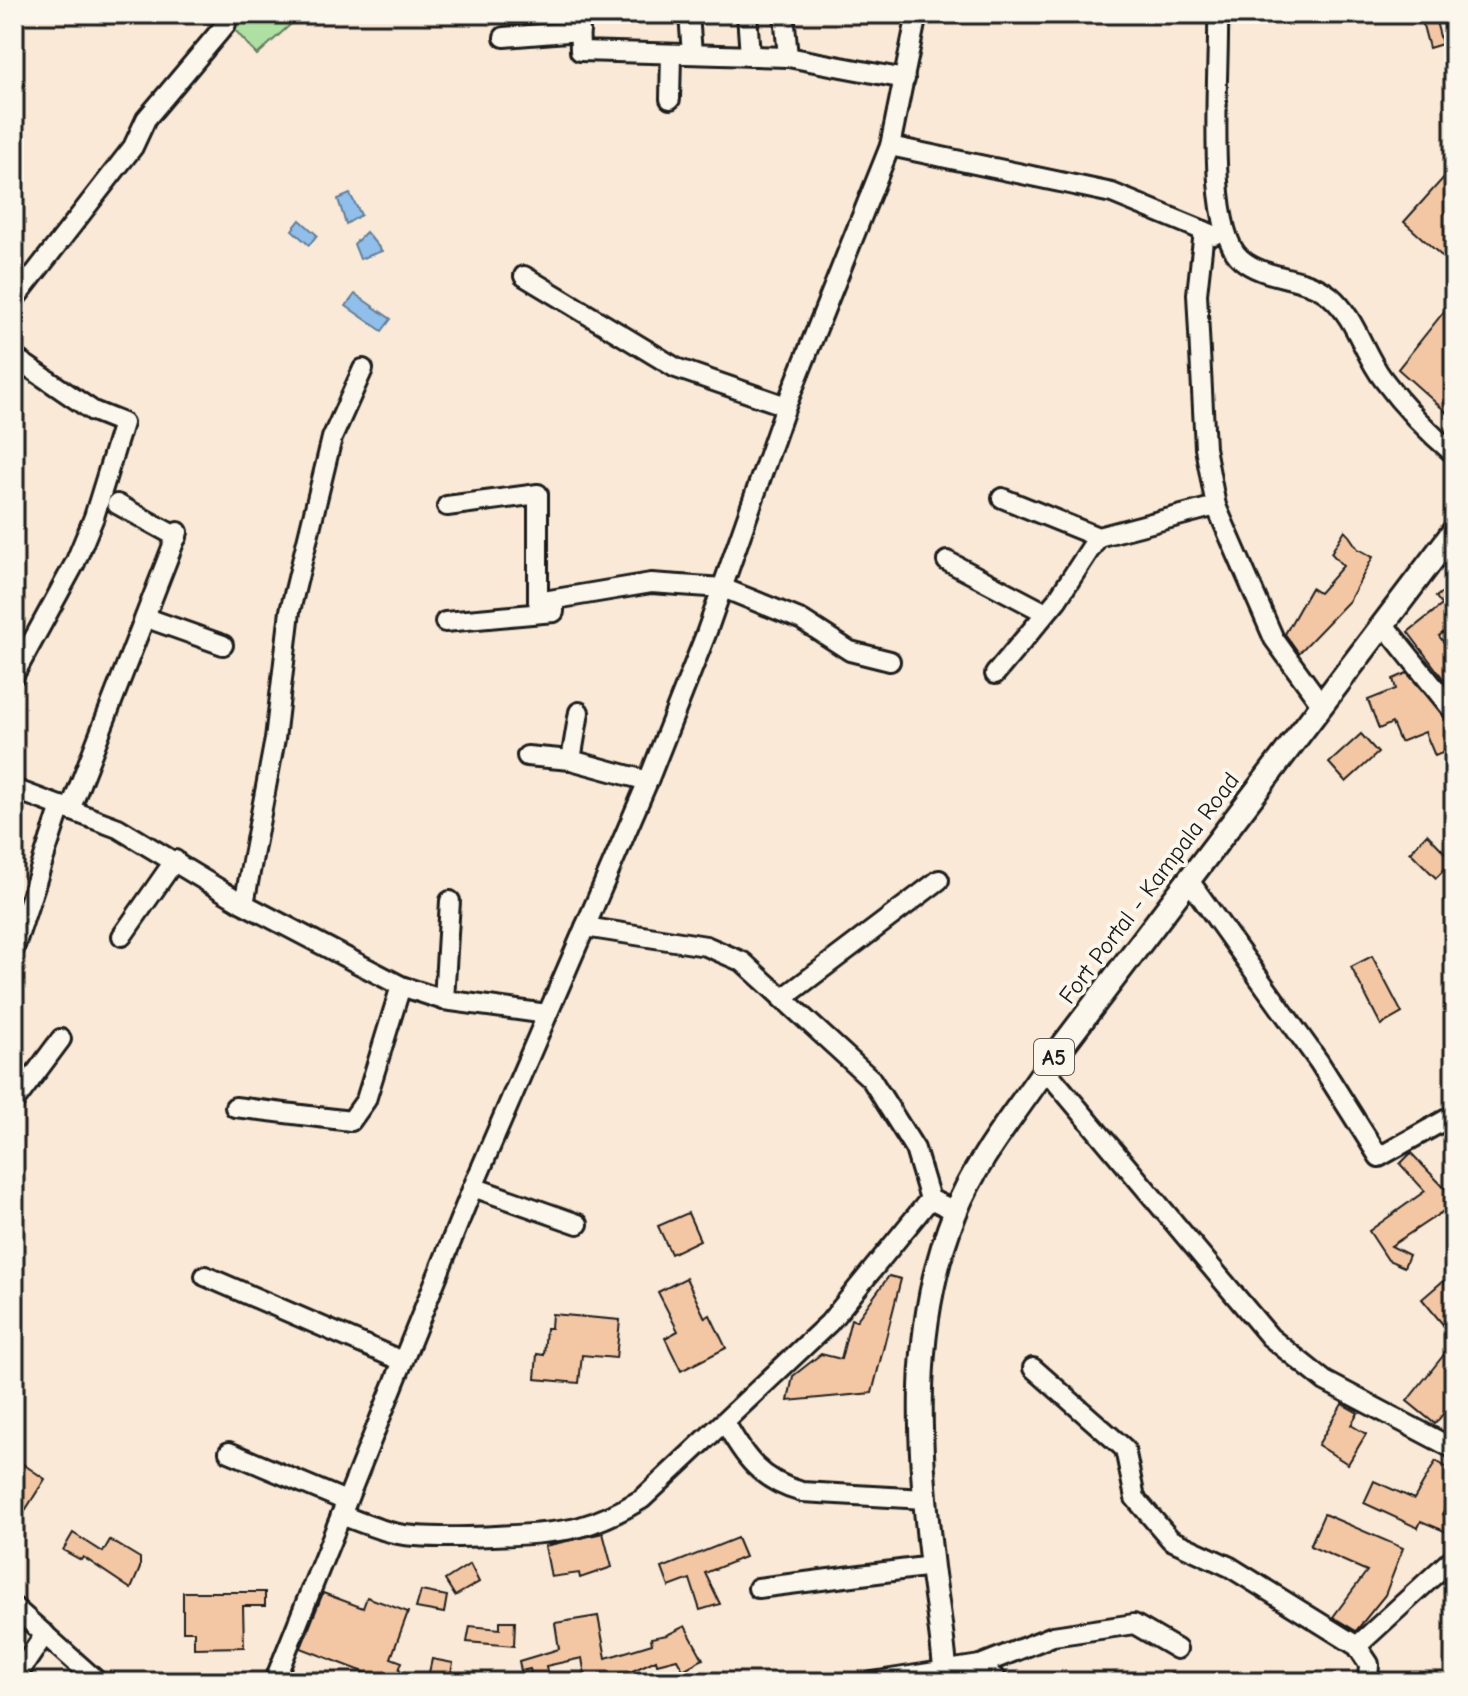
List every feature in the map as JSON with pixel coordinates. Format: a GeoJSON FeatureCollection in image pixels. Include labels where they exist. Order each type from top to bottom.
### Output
{"type":"FeatureCollection","features":[{"type":"Feature","properties":{"kind":"main road","name":"Fort Portal - Kampala Road"},"geometry":{"type":"LineString","coordinates":[[946,1676],[920,1433],[922,1360],[930,1292],[955,1211],[989,1151],[1045,1069],[1454,531]]}},
{"type":"Feature","properties":{"kind":"street"},"geometry":{"type":"LineString","coordinates":[[689,14],[692,54]]}},
{"type":"Feature","properties":{"kind":"street"},"geometry":{"type":"LineString","coordinates":[[747,14],[750,56]]}},
{"type":"Feature","properties":{"kind":"street"},"geometry":{"type":"LineString","coordinates":[[784,14],[788,57]]}},
{"type":"Feature","properties":{"kind":"street"},"geometry":{"type":"LineString","coordinates":[[276,1682],[473,1187],[648,781],[723,588],[786,406],[890,146],[917,14]]}},
{"type":"Feature","properties":{"kind":"street"},"geometry":{"type":"LineString","coordinates":[[1218,14],[1219,206],[1226,239],[1243,261],[1302,281],[1330,296],[1352,323],[1381,377],[1428,431],[1454,454]]}},
{"type":"Feature","properties":{"kind":"street"},"geometry":{"type":"LineString","coordinates":[[504,37],[579,23],[580,51],[788,57],[905,79]]}},
{"type":"Feature","properties":{"kind":"street"},"geometry":{"type":"LineString","coordinates":[[14,300],[133,147],[146,119],[226,24]]}},
{"type":"Feature","properties":{"kind":"street"},"geometry":{"type":"LineString","coordinates":[[670,99],[671,54]]}},
{"type":"Feature","properties":{"kind":"street"},"geometry":{"type":"LineString","coordinates":[[890,146],[1112,193],[1226,239]]}},
{"type":"Feature","properties":{"kind":"street"},"geometry":{"type":"LineString","coordinates":[[1204,231],[1197,294],[1205,448],[1216,506],[1274,639],[1322,705]]}},
{"type":"Feature","properties":{"kind":"street"},"geometry":{"type":"LineString","coordinates":[[524,276],[676,368],[786,406]]}},
{"type":"Feature","properties":{"kind":"street"},"geometry":{"type":"LineString","coordinates":[[14,357],[93,411],[123,423],[80,552],[14,675]]}},
{"type":"Feature","properties":{"kind":"street"},"geometry":{"type":"LineString","coordinates":[[244,904],[275,739],[290,611],[332,438],[363,369]]}},
{"type":"Feature","properties":{"kind":"street"},"geometry":{"type":"LineString","coordinates":[[447,506],[538,494],[538,602],[651,583],[723,588],[802,620],[850,651],[890,661]]}},
{"type":"Feature","properties":{"kind":"street"},"geometry":{"type":"LineString","coordinates":[[1002,498],[1098,537],[1180,519],[1216,506]]}},
{"type":"Feature","properties":{"kind":"street"},"geometry":{"type":"LineString","coordinates":[[14,949],[65,808],[147,618],[178,535],[117,504]]}},
{"type":"Feature","properties":{"kind":"street"},"geometry":{"type":"LineString","coordinates":[[995,674],[1046,613],[1098,537]]}},
{"type":"Feature","properties":{"kind":"street"},"geometry":{"type":"LineString","coordinates":[[947,561],[1046,613]]}},
{"type":"Feature","properties":{"kind":"street"},"geometry":{"type":"LineString","coordinates":[[445,622],[554,612],[553,600]]}},
{"type":"Feature","properties":{"kind":"street"},"geometry":{"type":"LineString","coordinates":[[147,618],[223,645]]}},
{"type":"Feature","properties":{"kind":"street"},"geometry":{"type":"LineString","coordinates":[[1384,625],[1454,712]]}},
{"type":"Feature","properties":{"kind":"street"},"geometry":{"type":"LineString","coordinates":[[571,760],[579,712]]}},
{"type":"Feature","properties":{"kind":"street"},"geometry":{"type":"LineString","coordinates":[[527,756],[571,760],[648,781]]}},
{"type":"Feature","properties":{"kind":"street"},"geometry":{"type":"LineString","coordinates":[[14,789],[118,828],[244,904],[401,986],[444,1000],[547,1014]]}},
{"type":"Feature","properties":{"kind":"street"},"geometry":{"type":"LineString","coordinates":[[122,936],[175,860]]}},
{"type":"Feature","properties":{"kind":"street"},"geometry":{"type":"LineString","coordinates":[[1188,879],[1319,1062],[1379,1157],[1454,1115]]}},
{"type":"Feature","properties":{"kind":"street"},"geometry":{"type":"LineString","coordinates":[[782,999],[939,880]]}},
{"type":"Feature","properties":{"kind":"street"},"geometry":{"type":"LineString","coordinates":[[444,1000],[450,901]]}},
{"type":"Feature","properties":{"kind":"street"},"geometry":{"type":"LineString","coordinates":[[585,927],[706,946],[743,962],[871,1079],[915,1149],[930,1199],[955,1211]]}},
{"type":"Feature","properties":{"kind":"street"},"geometry":{"type":"LineString","coordinates":[[235,1107],[351,1121],[366,1100],[401,986]]}},
{"type":"Feature","properties":{"kind":"street"},"geometry":{"type":"LineString","coordinates":[[14,1102],[61,1039]]}},
{"type":"Feature","properties":{"kind":"street"},"geometry":{"type":"LineString","coordinates":[[1045,1069],[1270,1337],[1325,1381],[1454,1449]]}},
{"type":"Feature","properties":{"kind":"street"},"geometry":{"type":"LineString","coordinates":[[473,1187],[578,1224]]}},
{"type":"Feature","properties":{"kind":"street"},"geometry":{"type":"LineString","coordinates":[[229,1452],[396,1534],[536,1533],[578,1528],[642,1499],[725,1422],[829,1323],[930,1199]]}},
{"type":"Feature","properties":{"kind":"street"},"geometry":{"type":"LineString","coordinates":[[205,1276],[402,1361]]}},
{"type":"Feature","properties":{"kind":"street"},"geometry":{"type":"LineString","coordinates":[[1033,1368],[1125,1449],[1135,1498],[1171,1540],[1230,1567],[1357,1646],[1369,1664],[1368,1682]]}},
{"type":"Feature","properties":{"kind":"street"},"geometry":{"type":"LineString","coordinates":[[725,1422],[744,1457],[762,1475],[783,1487],[802,1492],[925,1499]]}},
{"type":"Feature","properties":{"kind":"street"},"geometry":{"type":"LineString","coordinates":[[1357,1646],[1454,1557]]}},
{"type":"Feature","properties":{"kind":"street"},"geometry":{"type":"LineString","coordinates":[[758,1588],[932,1566]]}},
{"type":"Feature","properties":{"kind":"street"},"geometry":{"type":"LineString","coordinates":[[14,1607],[98,1682]]}},
{"type":"Feature","properties":{"kind":"street"},"geometry":{"type":"LineString","coordinates":[[872,1682],[946,1676],[1053,1636],[1134,1624],[1177,1649]]}},
{"type":"Feature","properties":{"kind":"street"},"geometry":{"type":"LineString","coordinates":[[14,1680],[45,1634]]}},
{"type":"Feature","properties":{"kind":"street"},"geometry":{"type":"LineString","coordinates":[[980,1665],[999,1682]]}},
{"type":"Feature","properties":{"kind":"green space"},"geometry":{"type":"Polygon","coordinates":[[[221,14],[302,14],[257,55],[221,14]]]}},
{"type":"Feature","properties":{"kind":"water"},"geometry":{"type":"Polygon","coordinates":[[[350,194],[361,215],[346,224],[338,199],[350,194]]]}},
{"type":"Feature","properties":{"kind":"water"},"geometry":{"type":"Polygon","coordinates":[[[300,220],[317,235],[309,245],[292,230],[300,220]]]}},
{"type":"Feature","properties":{"kind":"water"},"geometry":{"type":"Polygon","coordinates":[[[366,232],[382,251],[360,259],[354,244],[366,232]]]}},
{"type":"Feature","properties":{"kind":"water"},"geometry":{"type":"Polygon","coordinates":[[[355,294],[391,319],[382,331],[346,306],[355,294]]]}},
{"type":"Feature","properties":{"kind":"building"},"geometry":{"type":"Polygon","coordinates":[[[1420,14],[1434,14],[1442,44],[1429,48],[1420,14]]]}},
{"type":"Feature","properties":{"kind":"building"},"geometry":{"type":"Polygon","coordinates":[[[1454,166],[1454,267],[1404,222],[1454,166]]]}},
{"type":"Feature","properties":{"kind":"building"},"geometry":{"type":"Polygon","coordinates":[[[1454,299],[1454,419],[1398,369],[1454,299]]]}},
{"type":"Feature","properties":{"kind":"building"},"geometry":{"type":"Polygon","coordinates":[[[1345,530],[1358,549],[1373,557],[1349,601],[1299,653],[1285,634],[1311,588],[1319,593],[1343,566],[1331,553],[1345,530]]]}},
{"type":"Feature","properties":{"kind":"building"},"geometry":{"type":"Polygon","coordinates":[[[1448,588],[1454,596],[1454,624],[1439,636],[1454,656],[1454,693],[1408,632],[1442,605],[1436,597],[1448,588]]]}},
{"type":"Feature","properties":{"kind":"building"},"geometry":{"type":"Polygon","coordinates":[[[1407,673],[1451,723],[1454,748],[1435,756],[1425,732],[1400,742],[1392,723],[1379,729],[1368,700],[1396,689],[1393,679],[1407,673]]]}},
{"type":"Feature","properties":{"kind":"building"},"geometry":{"type":"Polygon","coordinates":[[[1361,734],[1378,753],[1346,782],[1329,763],[1361,734]]]}},
{"type":"Feature","properties":{"kind":"building"},"geometry":{"type":"Polygon","coordinates":[[[1427,834],[1453,861],[1436,878],[1410,852],[1427,834]]]}},
{"type":"Feature","properties":{"kind":"building"},"geometry":{"type":"Polygon","coordinates":[[[1372,956],[1402,1013],[1381,1025],[1351,967],[1372,956]]]}},
{"type":"Feature","properties":{"kind":"building"},"geometry":{"type":"Polygon","coordinates":[[[1411,1153],[1454,1198],[1454,1204],[1391,1246],[1409,1255],[1404,1267],[1388,1260],[1369,1231],[1425,1191],[1400,1164],[1411,1153]]]}},
{"type":"Feature","properties":{"kind":"building"},"geometry":{"type":"Polygon","coordinates":[[[688,1213],[700,1240],[671,1254],[658,1226],[688,1213]]]}},
{"type":"Feature","properties":{"kind":"building"},"geometry":{"type":"Polygon","coordinates":[[[889,1276],[901,1279],[872,1393],[788,1401],[793,1376],[821,1354],[841,1359],[851,1319],[856,1321],[889,1276]]]}},
{"type":"Feature","properties":{"kind":"building"},"geometry":{"type":"Polygon","coordinates":[[[686,1278],[705,1318],[710,1315],[726,1348],[681,1371],[665,1338],[678,1331],[658,1292],[686,1278]]]}},
{"type":"Feature","properties":{"kind":"building"},"geometry":{"type":"Polygon","coordinates":[[[1443,1281],[1454,1295],[1454,1338],[1422,1299],[1443,1281]]]}},
{"type":"Feature","properties":{"kind":"building"},"geometry":{"type":"Polygon","coordinates":[[[552,1314],[620,1320],[616,1358],[582,1355],[579,1383],[535,1379],[537,1354],[544,1355],[546,1328],[551,1328],[552,1314]]]}},
{"type":"Feature","properties":{"kind":"building"},"geometry":{"type":"Polygon","coordinates":[[[1454,1342],[1454,1400],[1435,1424],[1407,1401],[1454,1342]]]}},
{"type":"Feature","properties":{"kind":"building"},"geometry":{"type":"Polygon","coordinates":[[[1342,1404],[1358,1413],[1351,1425],[1366,1434],[1348,1464],[1318,1445],[1342,1404]]]}},
{"type":"Feature","properties":{"kind":"building"},"geometry":{"type":"Polygon","coordinates":[[[14,1458],[45,1479],[14,1528],[14,1458]]]}},
{"type":"Feature","properties":{"kind":"building"},"geometry":{"type":"Polygon","coordinates":[[[1436,1461],[1454,1472],[1454,1493],[1442,1514],[1454,1519],[1454,1535],[1421,1521],[1418,1528],[1364,1503],[1374,1481],[1414,1499],[1436,1461]]]}},
{"type":"Feature","properties":{"kind":"building"},"geometry":{"type":"Polygon","coordinates":[[[1324,1514],[1403,1548],[1385,1595],[1356,1631],[1333,1617],[1367,1571],[1310,1546],[1324,1514]]]}},
{"type":"Feature","properties":{"kind":"building"},"geometry":{"type":"Polygon","coordinates":[[[73,1533],[103,1552],[110,1540],[140,1558],[140,1568],[131,1589],[83,1557],[81,1560],[63,1550],[73,1533]]]}},
{"type":"Feature","properties":{"kind":"building"},"geometry":{"type":"Polygon","coordinates":[[[603,1533],[612,1567],[580,1578],[579,1573],[551,1577],[545,1546],[603,1533]]]}},
{"type":"Feature","properties":{"kind":"building"},"geometry":{"type":"Polygon","coordinates":[[[737,1538],[745,1557],[705,1573],[720,1604],[700,1610],[690,1579],[669,1587],[662,1568],[737,1538]]]}},
{"type":"Feature","properties":{"kind":"building"},"geometry":{"type":"Polygon","coordinates":[[[470,1564],[479,1582],[455,1596],[445,1580],[470,1564]]]}},
{"type":"Feature","properties":{"kind":"building"},"geometry":{"type":"Polygon","coordinates":[[[421,1591],[447,1596],[444,1613],[416,1608],[421,1591]]]}},
{"type":"Feature","properties":{"kind":"building"},"geometry":{"type":"Polygon","coordinates":[[[183,1592],[265,1592],[265,1606],[243,1606],[244,1647],[194,1648],[194,1631],[183,1631],[183,1592]]]}},
{"type":"Feature","properties":{"kind":"building"},"geometry":{"type":"Polygon","coordinates":[[[323,1593],[363,1608],[367,1597],[408,1612],[391,1658],[402,1662],[399,1670],[426,1682],[390,1682],[301,1648],[323,1593]]]}},
{"type":"Feature","properties":{"kind":"building"},"geometry":{"type":"Polygon","coordinates":[[[598,1616],[606,1658],[652,1644],[651,1638],[667,1635],[685,1626],[703,1659],[683,1670],[677,1659],[657,1664],[656,1660],[609,1682],[586,1682],[582,1658],[546,1666],[549,1682],[533,1682],[530,1669],[521,1671],[519,1661],[559,1649],[555,1623],[598,1616]]]}},
{"type":"Feature","properties":{"kind":"building"},"geometry":{"type":"Polygon","coordinates":[[[500,1621],[515,1621],[514,1646],[467,1642],[470,1626],[500,1629],[500,1621]]]}},
{"type":"Feature","properties":{"kind":"building"},"geometry":{"type":"Polygon","coordinates":[[[432,1659],[453,1663],[449,1682],[427,1682],[432,1659]]]}}]}
